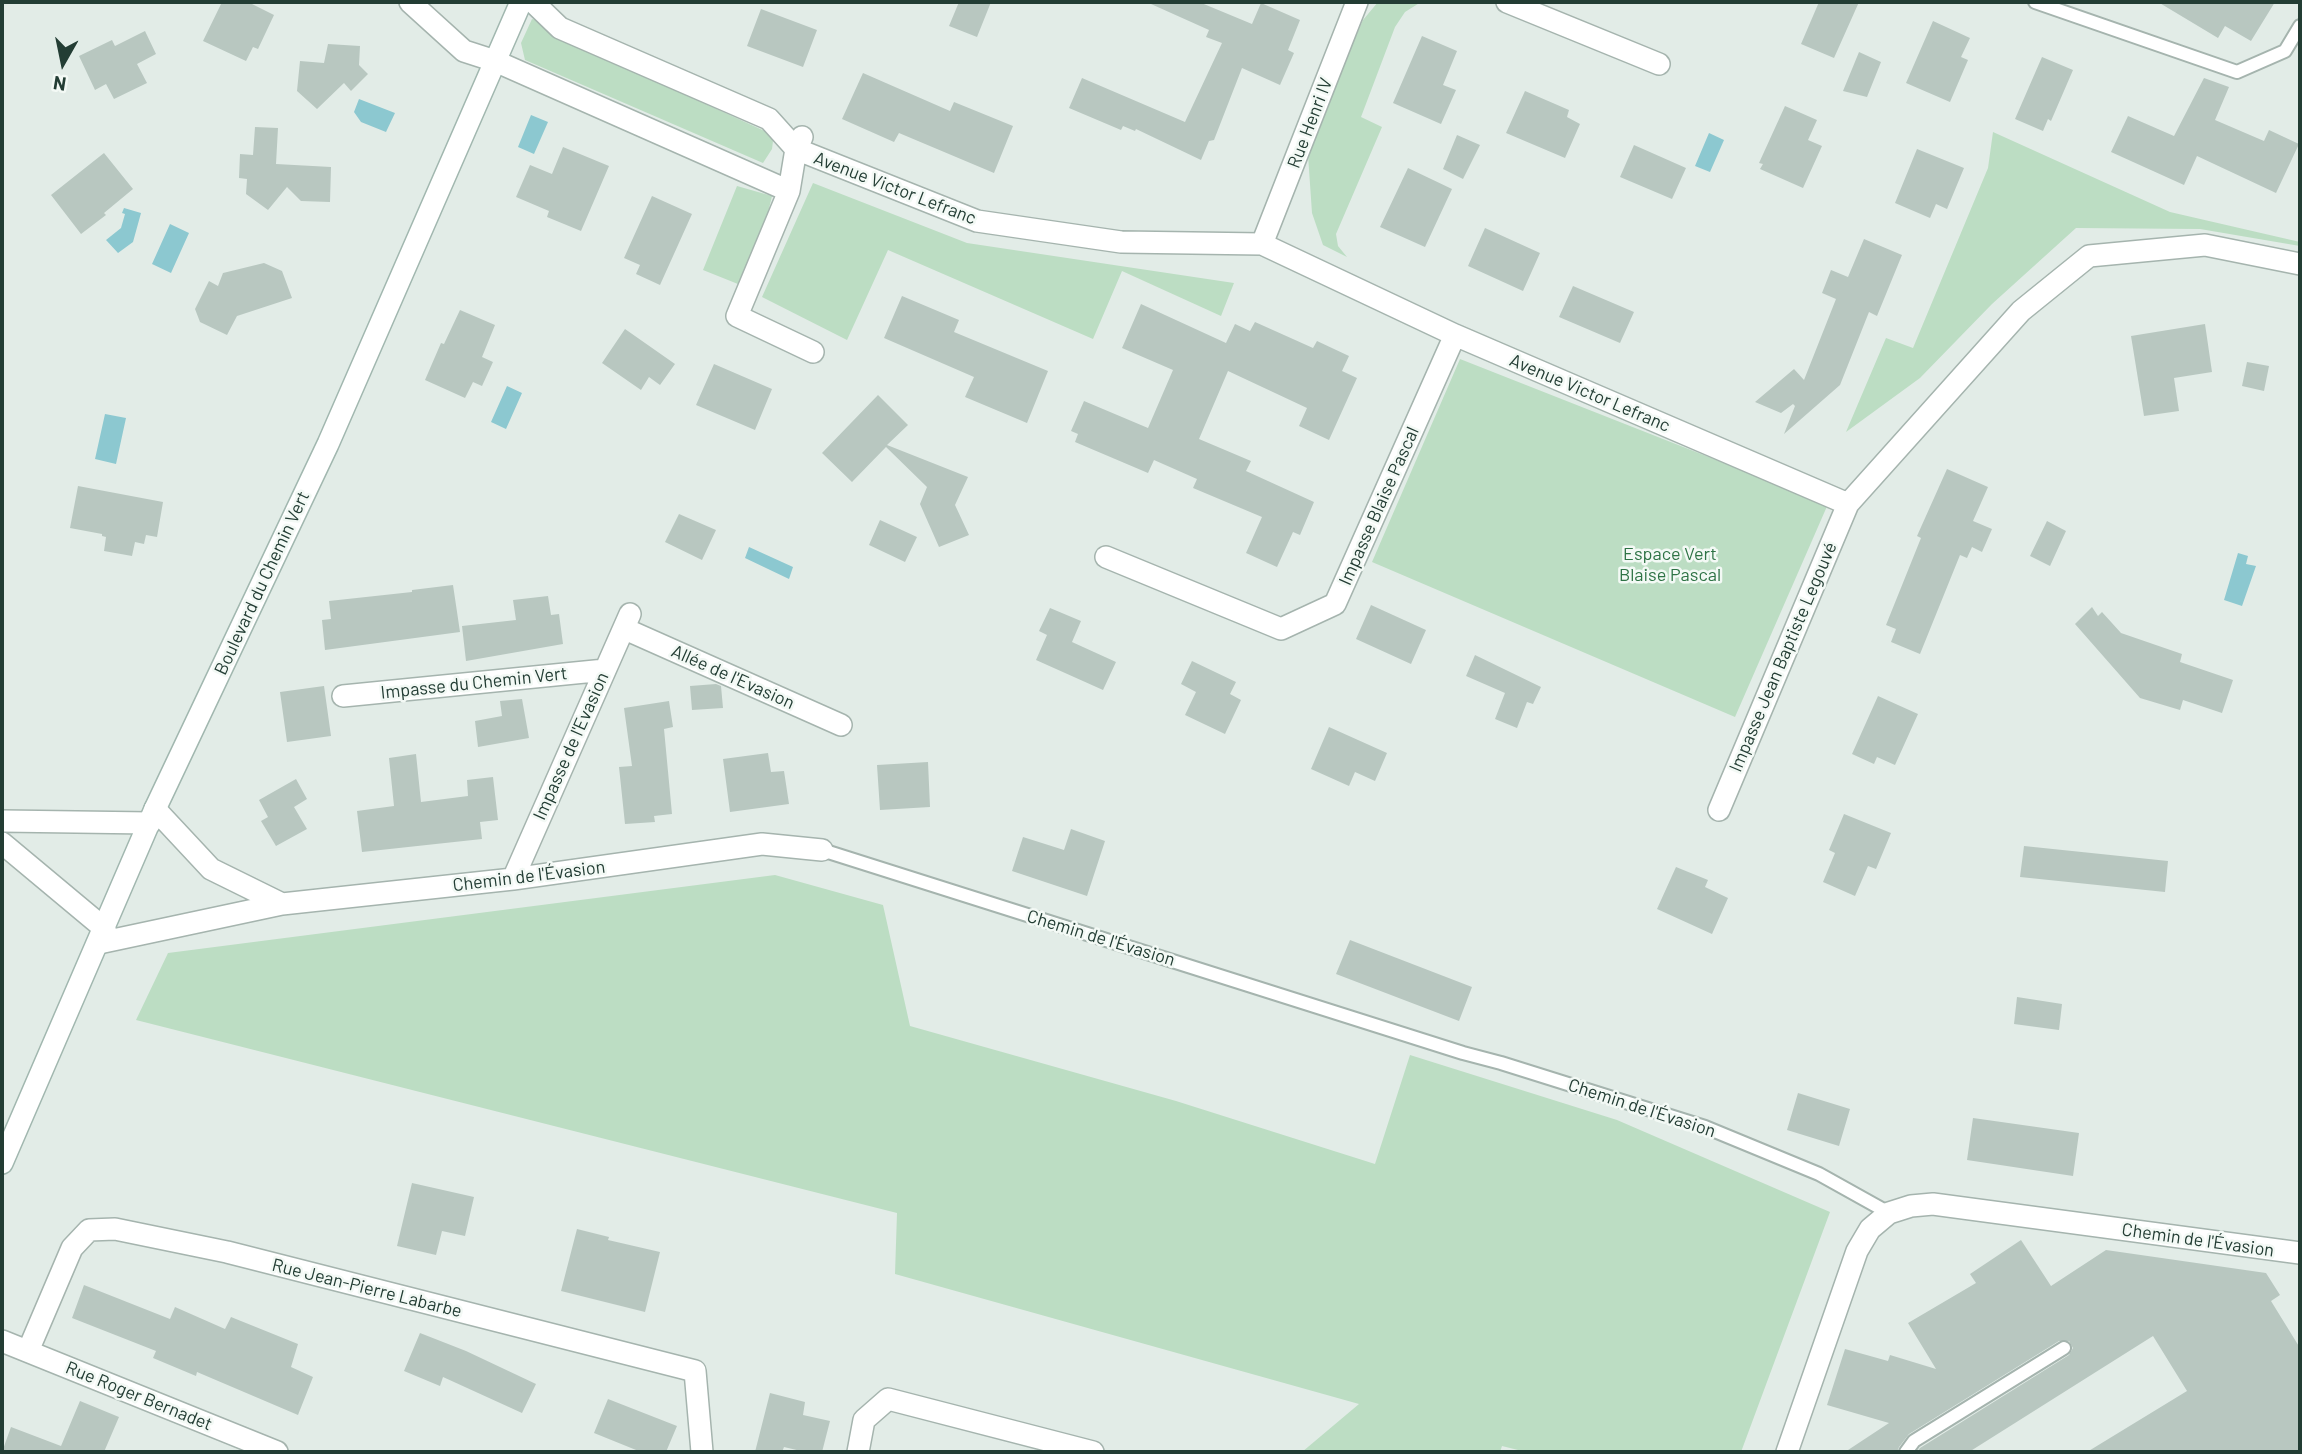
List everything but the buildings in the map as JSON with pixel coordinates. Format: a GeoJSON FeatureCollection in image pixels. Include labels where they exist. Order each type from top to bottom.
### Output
{"type":"FeatureCollection","features":[{"type":"Feature","properties":{"kind":"street"},"geometry":{"type":"LineString","coordinates":[[410,2],[464,51],[495,61],[789,191]]}},
{"type":"Feature","properties":{"kind":"street","name":"Boulevard du Chemin Vert"},"geometry":{"type":"LineString","coordinates":[[2,1163],[153,816],[328,444],[521,2]]}},
{"type":"Feature","properties":{"kind":"street","name":"Avenue Victor Lefranc"},"geometry":{"type":"LineString","coordinates":[[533,2],[560,28],[769,119],[799,143],[977,221],[1121,242],[1262,244],[1455,335],[1848,504]]}},
{"type":"Feature","properties":{"kind":"street","name":"Rue Henri IV"},"geometry":{"type":"LineString","coordinates":[[1262,244],[1357,2]]}},
{"type":"Feature","properties":{"kind":"street"},"geometry":{"type":"LineString","coordinates":[[1507,2],[1659,64]]}},
{"type":"Feature","properties":{"kind":"street"},"geometry":{"type":"LineString","coordinates":[[799,143],[789,191],[737,316],[813,352]]}},
{"type":"Feature","properties":{"kind":"street"},"geometry":{"type":"LineString","coordinates":[[1848,504],[2021,311],[2090,256],[2205,245],[2300,264]]}},
{"type":"Feature","properties":{"kind":"street","name":"Impasse Blaise Pascal"},"geometry":{"type":"LineString","coordinates":[[1106,557],[1281,629],[1335,604],[1455,335]]}},
{"type":"Feature","properties":{"kind":"street","name":"Impasse Jean Baptiste Legouvé"},"geometry":{"type":"LineString","coordinates":[[1718,810],[1848,504]]}},
{"type":"Feature","properties":{"kind":"street","name":"Impasse de l'Evasion"},"geometry":{"type":"LineString","coordinates":[[513,879],[627,622]]}},
{"type":"Feature","properties":{"kind":"street","name":"Allée de l'Evasion"},"geometry":{"type":"LineString","coordinates":[[627,622],[841,725]]}},
{"type":"Feature","properties":{"kind":"street","name":"Impasse du Chemin Vert"},"geometry":{"type":"LineString","coordinates":[[343,696],[605,670]]}},
{"type":"Feature","properties":{"kind":"street"},"geometry":{"type":"LineString","coordinates":[[2,821],[153,816],[211,869],[282,904]]}},
{"type":"Feature","properties":{"kind":"street"},"geometry":{"type":"LineString","coordinates":[[2,843],[102,936]]}},
{"type":"Feature","properties":{"kind":"street","name":"Chemin de l'Évasion"},"geometry":{"type":"LineString","coordinates":[[102,936],[282,904],[513,879],[762,845],[822,850]]}},
{"type":"Feature","properties":{"kind":"street","name":"Chemin de l'Évasion"},"geometry":{"type":"LineString","coordinates":[[1787,1452],[1857,1251],[1870,1230],[1889,1213],[1911,1206],[1933,1204],[2300,1253]]}},
{"type":"Feature","properties":{"kind":"street","name":"Rue Jean-Pierre Labarbe"},"geometry":{"type":"LineString","coordinates":[[28,1351],[72,1248],[89,1230],[115,1229],[227,1252],[695,1371],[702,1452]]}},
{"type":"Feature","properties":{"kind":"street","name":"Rue Roger Bernadet"},"geometry":{"type":"LineString","coordinates":[[2,1340],[277,1452]]}},
{"type":"Feature","properties":{"kind":"street"},"geometry":{"type":"LineString","coordinates":[[858,1452],[864,1420],[888,1399],[1093,1452]]}},
{"type":"Feature","properties":{"kind":"lane"},"geometry":{"type":"LineString","coordinates":[[2035,2],[2237,72],[2286,51],[2300,26]]}},
{"type":"Feature","properties":{"kind":"lane","name":"Chemin de l'Évasion"},"geometry":{"type":"LineString","coordinates":[[822,850],[1705,1127],[1819,1174],[1889,1213]]}},
{"type":"Feature","properties":{"kind":"lane"},"geometry":{"type":"LineString","coordinates":[[1906,1452],[1914,1441],[2064,1349]]}},
{"type":"Feature","properties":{"kind":"green space"},"geometry":{"type":"Polygon","coordinates":[[[1378,2],[1421,2],[1405,12],[1395,27],[1361,117],[1382,127],[1336,234],[1338,246],[1347,257],[1323,245],[1312,213],[1308,155],[1323,111],[1363,20],[1378,2]]]}},
{"type":"Feature","properties":{"kind":"green space"},"geometry":{"type":"Polygon","coordinates":[[[532,19],[540,21],[553,34],[769,133],[773,141],[772,149],[763,163],[525,60],[521,43],[532,19]]]}},
{"type":"Feature","properties":{"kind":"green space"},"geometry":{"type":"Polygon","coordinates":[[[1993,132],[2170,212],[2300,242],[2300,246],[2200,229],[2076,228],[1992,304],[1920,378],[1846,432],[1886,338],[1913,348],[1988,168],[1993,132]]]}},
{"type":"Feature","properties":{"kind":"green space"},"geometry":{"type":"Polygon","coordinates":[[[813,183],[967,243],[1234,283],[1221,316],[1122,271],[1093,339],[888,250],[847,340],[762,297],[813,183]]]}},
{"type":"Feature","properties":{"kind":"green space"},"geometry":{"type":"Polygon","coordinates":[[[737,186],[772,196],[767,217],[738,284],[703,270],[737,186]]]}},
{"type":"Feature","properties":{"kind":"green space","name":"Espace Vert Blaise Pascal"},"geometry":{"type":"Polygon","coordinates":[[[1460,359],[1828,504],[1735,717],[1372,562],[1460,359]]]}},
{"type":"Feature","properties":{"kind":"green space"},"geometry":{"type":"Polygon","coordinates":[[[775,875],[883,905],[910,1026],[1176,1101],[1375,1164],[1410,1055],[1617,1120],[1830,1212],[1741,1452],[1526,1452],[1502,1446],[1500,1452],[1302,1452],[1359,1404],[895,1274],[897,1213],[136,1020],[168,953],[775,875]]]}},
{"type":"Feature","properties":{"kind":"water"},"geometry":{"type":"Polygon","coordinates":[[[359,99],[395,113],[386,132],[361,122],[354,112],[359,99]]]}},
{"type":"Feature","properties":{"kind":"water"},"geometry":{"type":"Polygon","coordinates":[[[531,115],[548,122],[534,154],[518,147],[531,115]]]}},
{"type":"Feature","properties":{"kind":"water"},"geometry":{"type":"Polygon","coordinates":[[[1709,133],[1724,140],[1710,172],[1695,166],[1709,133]]]}},
{"type":"Feature","properties":{"kind":"water"},"geometry":{"type":"Polygon","coordinates":[[[124,208],[141,213],[133,242],[118,253],[106,240],[121,228],[124,208]]]}},
{"type":"Feature","properties":{"kind":"water"},"geometry":{"type":"Polygon","coordinates":[[[170,224],[189,233],[171,273],[152,264],[170,224]]]}},
{"type":"Feature","properties":{"kind":"water"},"geometry":{"type":"Polygon","coordinates":[[[507,386],[522,393],[506,429],[491,422],[507,386]]]}},
{"type":"Feature","properties":{"kind":"water"},"geometry":{"type":"Polygon","coordinates":[[[105,414],[126,418],[116,464],[95,459],[105,414]]]}},
{"type":"Feature","properties":{"kind":"water"},"geometry":{"type":"Polygon","coordinates":[[[749,547],[793,567],[789,579],[745,558],[749,547]]]}},
{"type":"Feature","properties":{"kind":"water"},"geometry":{"type":"Polygon","coordinates":[[[2238,553],[2248,556],[2246,564],[2256,566],[2242,606],[2224,600],[2238,553]]]}}]}
